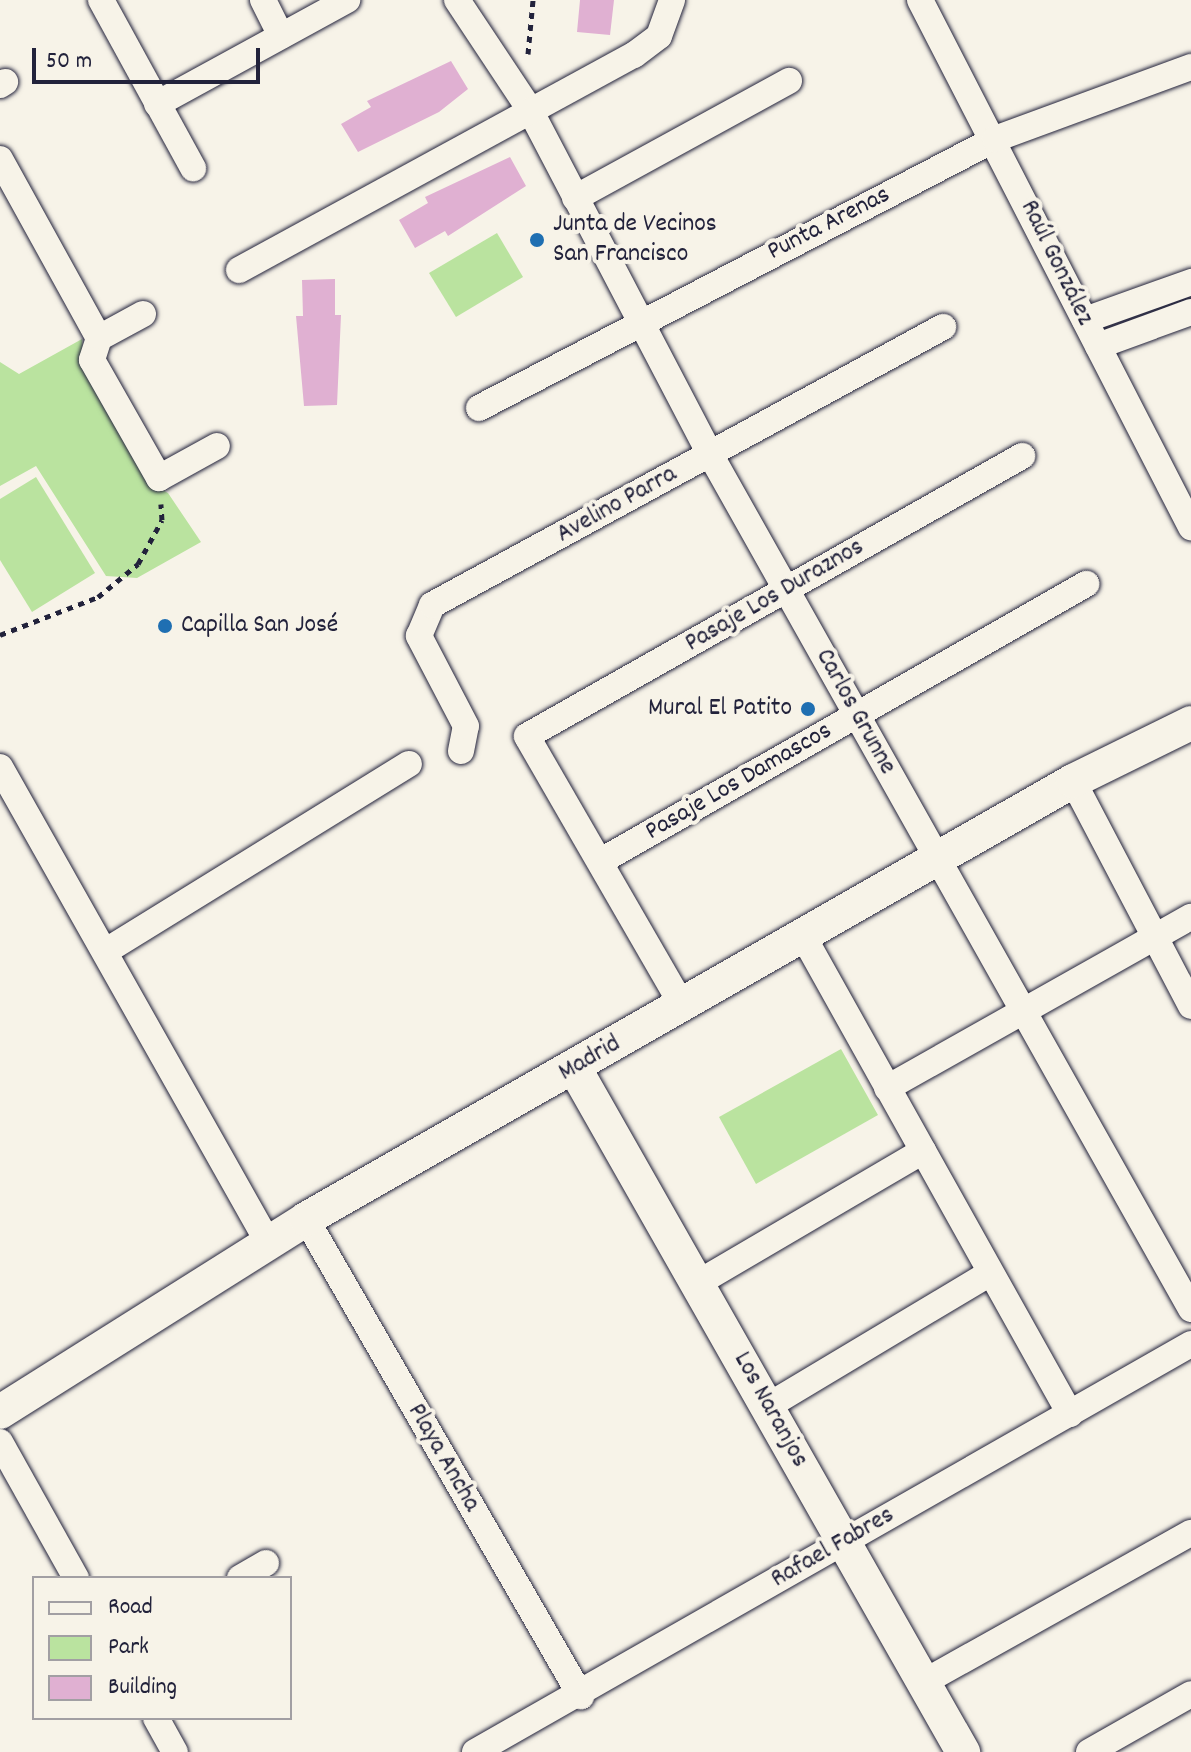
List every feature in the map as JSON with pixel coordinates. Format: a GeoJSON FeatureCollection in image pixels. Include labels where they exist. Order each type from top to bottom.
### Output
{"type":"FeatureCollection","features":[{"type":"Feature","properties":{"kind":"street"},"geometry":{"type":"LineString","coordinates":[[101,0],[193,168]]}},
{"type":"Feature","properties":{"kind":"street"},"geometry":{"type":"LineString","coordinates":[[263,0],[281,36]]}},
{"type":"Feature","properties":{"kind":"street"},"geometry":{"type":"LineString","coordinates":[[157,104],[347,0]]}},
{"type":"Feature","properties":{"kind":"street","name":"Carlos Grunne"},"geometry":{"type":"LineString","coordinates":[[458,0],[530,110],[710,454],[1191,1309]]}},
{"type":"Feature","properties":{"kind":"street"},"geometry":{"type":"LineString","coordinates":[[239,270],[555,98],[659,36],[672,0]]}},
{"type":"Feature","properties":{"kind":"street","name":"Raúl González"},"geometry":{"type":"LineString","coordinates":[[920,0],[995,139],[1191,527]]}},
{"type":"Feature","properties":{"kind":"street","name":"Punta Arenas"},"geometry":{"type":"LineString","coordinates":[[479,408],[639,320],[995,139],[1191,67]]}},
{"type":"Feature","properties":{"kind":"street"},"geometry":{"type":"LineString","coordinates":[[575,198],[789,81]]}},
{"type":"Feature","properties":{"kind":"street"},"geometry":{"type":"LineString","coordinates":[[0,159],[99,338]]}},
{"type":"Feature","properties":{"kind":"street"},"geometry":{"type":"LineString","coordinates":[[1085,320],[1191,282]]}},
{"type":"Feature","properties":{"kind":"street"},"geometry":{"type":"LineString","coordinates":[[1098,346],[1191,312]]}},
{"type":"Feature","properties":{"kind":"street"},"geometry":{"type":"LineString","coordinates":[[143,314],[99,338],[92,360],[159,478],[217,446]]}},
{"type":"Feature","properties":{"kind":"street","name":"Avelino Parra"},"geometry":{"type":"LineString","coordinates":[[461,751],[466,726],[419,636],[432,605],[943,327]]}},
{"type":"Feature","properties":{"kind":"street","name":"Pasaje Los Duraznos"},"geometry":{"type":"LineString","coordinates":[[601,861],[527,736],[1022,456]]}},
{"type":"Feature","properties":{"kind":"street","name":"Pasaje Los Damascos"},"geometry":{"type":"LineString","coordinates":[[601,861],[1086,584]]}},
{"type":"Feature","properties":{"kind":"street","name":"Madrid"},"geometry":{"type":"LineString","coordinates":[[0,1412],[306,1219],[575,1069],[802,934],[1073,781],[1191,723]]}},
{"type":"Feature","properties":{"kind":"street"},"geometry":{"type":"LineString","coordinates":[[106,951],[409,764]]}},
{"type":"Feature","properties":{"kind":"street"},"geometry":{"type":"LineString","coordinates":[[0,767],[269,1244]]}},
{"type":"Feature","properties":{"kind":"street"},"geometry":{"type":"LineString","coordinates":[[1073,781],[1151,940],[1190,1003]]}},
{"type":"Feature","properties":{"kind":"street"},"geometry":{"type":"LineString","coordinates":[[601,861],[682,1005]]}},
{"type":"Feature","properties":{"kind":"street"},"geometry":{"type":"LineString","coordinates":[[887,1088],[1191,917]]}},
{"type":"Feature","properties":{"kind":"street"},"geometry":{"type":"LineString","coordinates":[[802,934],[1070,1414]]}},
{"type":"Feature","properties":{"kind":"street","name":"Los Naranjos"},"geometry":{"type":"LineString","coordinates":[[575,1069],[963,1752]]}},
{"type":"Feature","properties":{"kind":"street"},"geometry":{"type":"LineString","coordinates":[[698,1283],[923,1151]]}},
{"type":"Feature","properties":{"kind":"street","name":"Playa Ancha"},"geometry":{"type":"LineString","coordinates":[[306,1219],[581,1696]]}},
{"type":"Feature","properties":{"kind":"street"},"geometry":{"type":"LineString","coordinates":[[768,1406],[990,1273]]}},
{"type":"Feature","properties":{"kind":"street","name":"Rafael Fabres"},"geometry":{"type":"LineString","coordinates":[[475,1752],[581,1696],[843,1541],[1191,1344]]}},
{"type":"Feature","properties":{"kind":"street"},"geometry":{"type":"LineString","coordinates":[[0,1442],[75,1576]]}},
{"type":"Feature","properties":{"kind":"street"},"geometry":{"type":"LineString","coordinates":[[924,1682],[1191,1533]]}},
{"type":"Feature","properties":{"kind":"street"},"geometry":{"type":"LineString","coordinates":[[243,1576],[266,1563]]}},
{"type":"Feature","properties":{"kind":"street"},"geometry":{"type":"LineString","coordinates":[[1089,1752],[1191,1694]]}},
{"type":"Feature","properties":{"kind":"street"},"geometry":{"type":"LineString","coordinates":[[157,1720],[175,1752]]}},
{"type":"Feature","properties":{"kind":"path"},"geometry":{"type":"LineString","coordinates":[[533,0],[528,56],[555,98]]}},
{"type":"Feature","properties":{"kind":"path"},"geometry":{"type":"LineString","coordinates":[[0,635],[98,597],[138,564],[162,520]]}},
{"type":"Feature","properties":{"kind":"green space"},"geometry":{"type":"Polygon","coordinates":[[[497,233],[523,277],[456,317],[429,273],[497,233]]]}},
{"type":"Feature","properties":{"kind":"green space"},"geometry":{"type":"Polygon","coordinates":[[[82,339],[85,368],[148,482],[168,493],[201,542],[137,578],[106,576],[36,466],[0,486],[0,362],[19,374],[82,339]]]}},
{"type":"Feature","properties":{"kind":"green space"},"geometry":{"type":"Polygon","coordinates":[[[36,477],[95,573],[32,612],[0,560],[0,499],[36,477]]]}},
{"type":"Feature","properties":{"kind":"green space"},"geometry":{"type":"Polygon","coordinates":[[[841,1049],[878,1115],[756,1184],[719,1117],[841,1049]]]}},
{"type":"Feature","properties":{"kind":"building"},"geometry":{"type":"Polygon","coordinates":[[[580,0],[614,0],[610,35],[577,32],[580,0]]]}},
{"type":"Feature","properties":{"kind":"building"},"geometry":{"type":"Polygon","coordinates":[[[451,61],[468,89],[439,112],[358,152],[341,124],[371,107],[367,101],[451,61]]]}},
{"type":"Feature","properties":{"kind":"building"},"geometry":{"type":"Polygon","coordinates":[[[510,157],[526,186],[448,236],[445,231],[415,248],[399,220],[428,203],[425,197],[510,157]]]}},
{"type":"Feature","properties":{"kind":"building"},"geometry":{"type":"Polygon","coordinates":[[[335,279],[335,315],[341,315],[337,405],[304,406],[296,316],[303,316],[302,280],[335,279]]]}},
{"type":"Feature","properties":{"kind":"place","name":"Junta de Vecinos San Francisco"},"geometry":{"type":"Point","coordinates":[537,240]}},
{"type":"Feature","properties":{"kind":"place","name":"Capilla San José"},"geometry":{"type":"Point","coordinates":[165,626]}},
{"type":"Feature","properties":{"kind":"place","name":"Mural El Patito"},"geometry":{"type":"Point","coordinates":[808,709]}}]}
